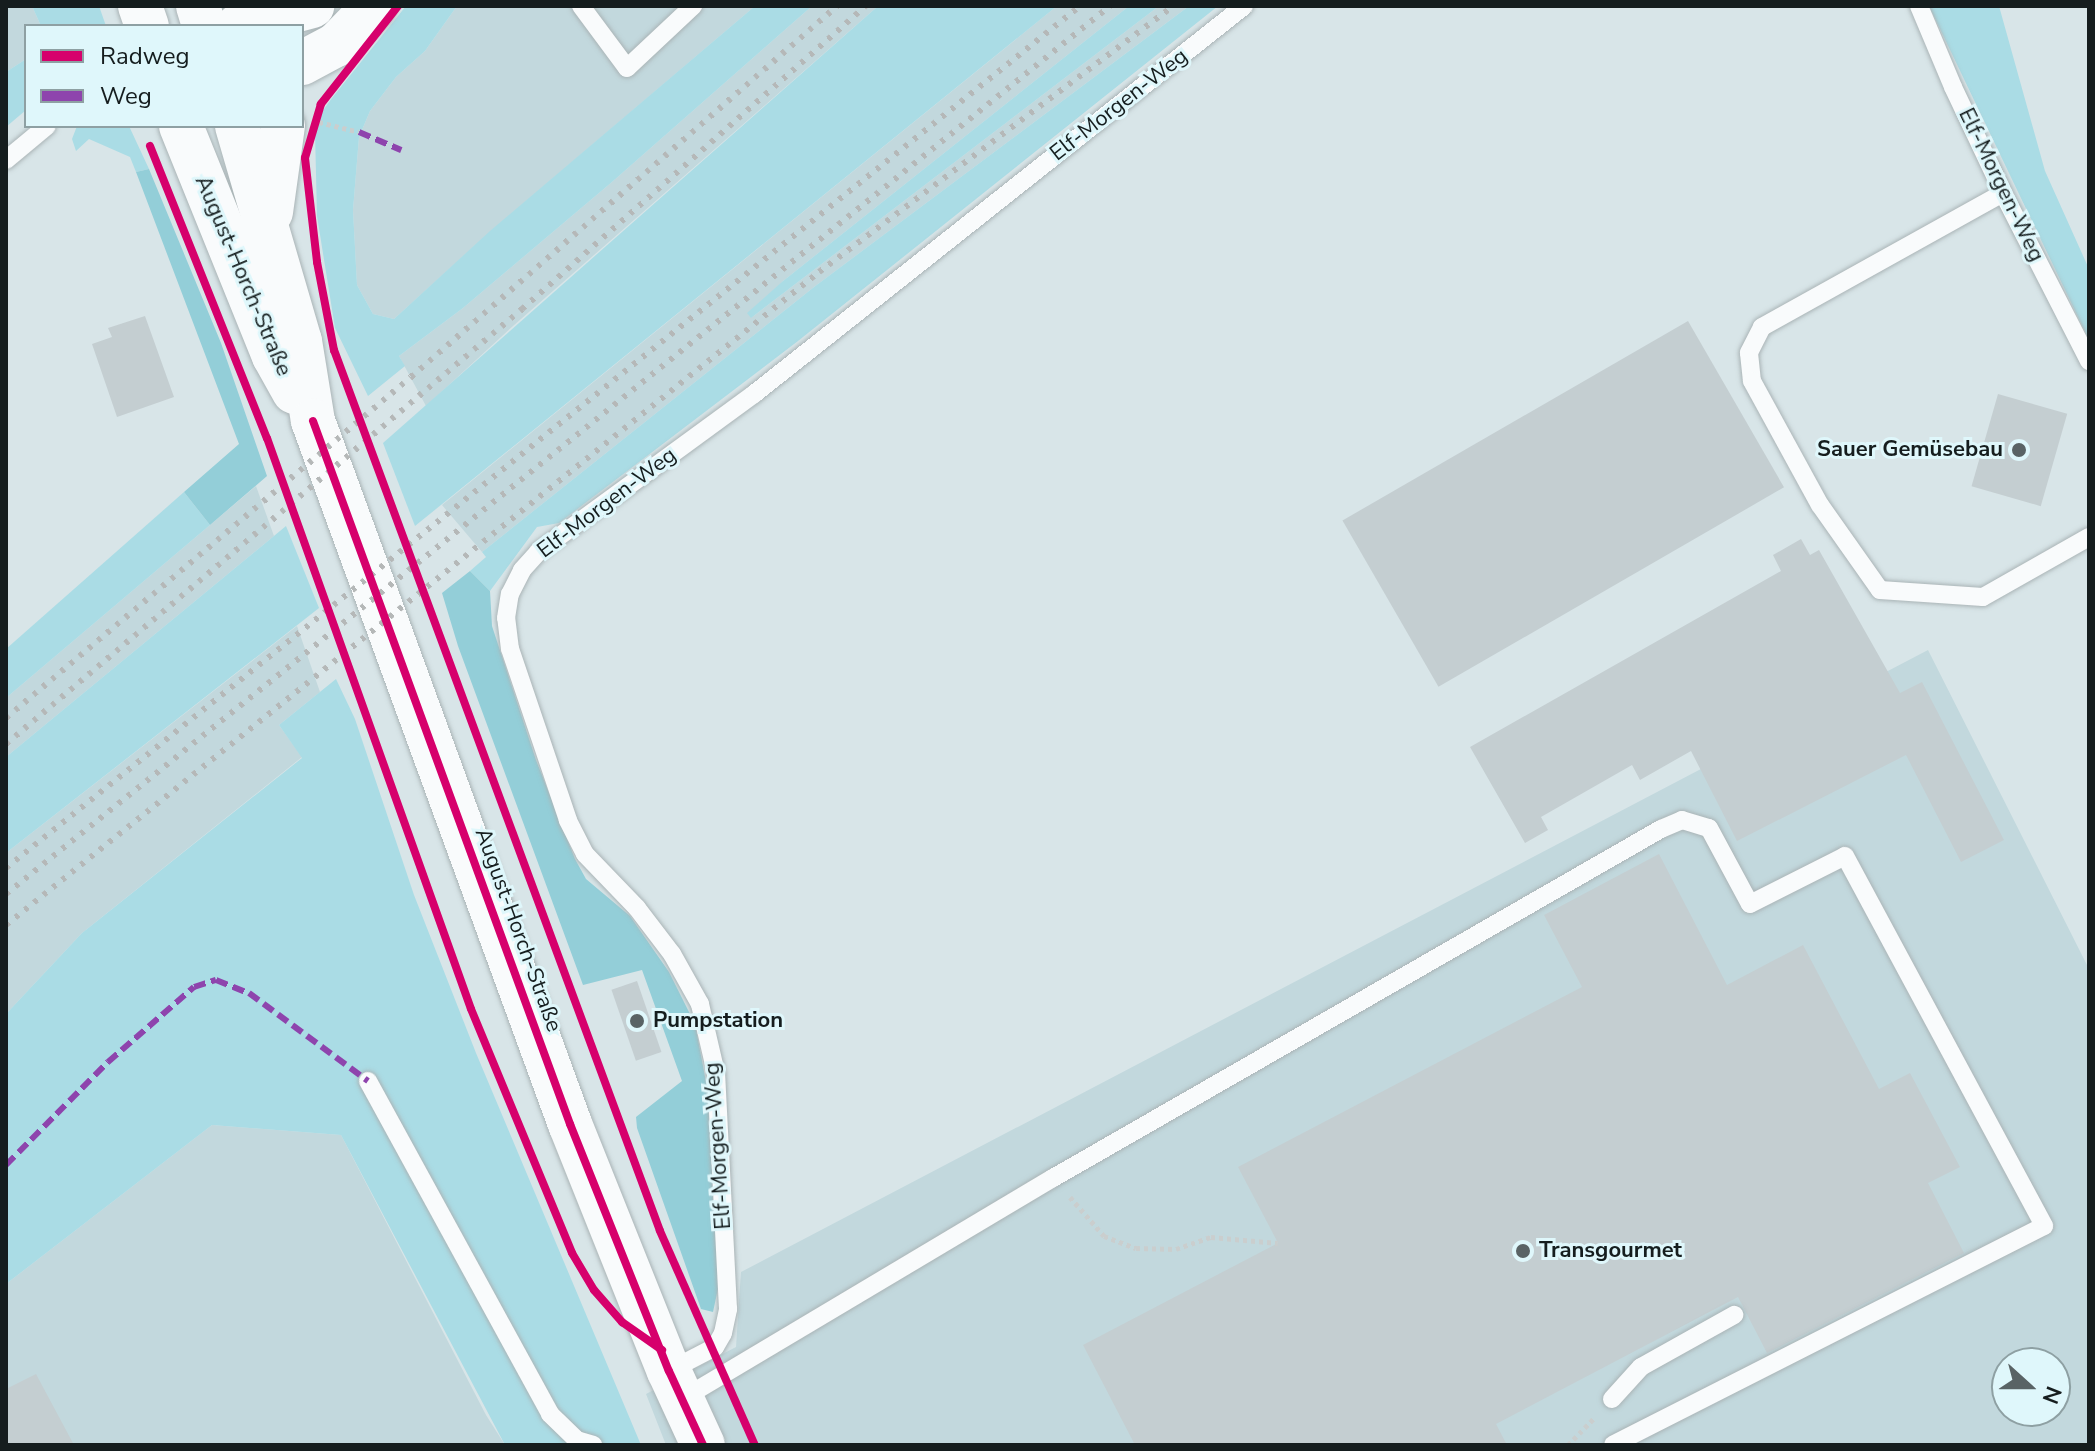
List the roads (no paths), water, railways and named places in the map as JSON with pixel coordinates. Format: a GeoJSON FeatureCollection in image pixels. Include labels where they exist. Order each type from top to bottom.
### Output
{"type":"FeatureCollection","features":[{"type":"Feature","properties":{"kind":"main road"},"geometry":{"type":"LineString","coordinates":[[304,89],[336,45],[374,6]]}},
{"type":"Feature","properties":{"kind":"main road","name":"August-Horch-Straße"},"geometry":{"type":"LineString","coordinates":[[182,128],[274,356],[313,421]]}},
{"type":"Feature","properties":{"kind":"main road","name":"August-Horch-Straße"},"geometry":{"type":"LineString","coordinates":[[238,128],[300,341],[313,421],[570,1124],[686,1419]]}},
{"type":"Feature","properties":{"kind":"main road"},"geometry":{"type":"LineString","coordinates":[[269,238],[273,176],[290,128]]}},
{"type":"Feature","properties":{"kind":"lane"},"geometry":{"type":"LineString","coordinates":[[581,6],[627,68],[693,6]]}},
{"type":"Feature","properties":{"kind":"lane","name":"Elf-Morgen-Weg"},"geometry":{"type":"LineString","coordinates":[[686,1419],[723,1333],[728,1309],[716,1073],[700,1004],[672,954],[637,908],[585,854],[568,820],[510,649],[506,618],[510,594],[522,570],[538,552],[754,394],[1244,6]]}},
{"type":"Feature","properties":{"kind":"lane","name":"Elf-Morgen-Weg"},"geometry":{"type":"LineString","coordinates":[[1919,6],[2003,193],[2089,361]]}},
{"type":"Feature","properties":{"kind":"lane"},"geometry":{"type":"LineString","coordinates":[[6,160],[45,128]]}},
{"type":"Feature","properties":{"kind":"lane"},"geometry":{"type":"LineString","coordinates":[[2003,193],[1762,327],[1749,353],[1752,381],[1820,505],[1880,590],[1983,597],[2089,537]]}},
{"type":"Feature","properties":{"kind":"lane"},"geometry":{"type":"LineString","coordinates":[[686,1419],[1053,1178],[1682,820],[1709,828],[1750,904],[1845,856],[2044,1226],[1613,1445]]}},
{"type":"Feature","properties":{"kind":"lane"},"geometry":{"type":"LineString","coordinates":[[368,1081],[550,1414],[577,1440],[593,1445]]}},
{"type":"Feature","properties":{"kind":"lane"},"geometry":{"type":"LineString","coordinates":[[1612,1399],[1641,1367],[1734,1315]]}},
{"type":"Feature","properties":{"kind":"railway"},"geometry":{"type":"LineString","coordinates":[[6,718],[411,377],[837,6]]}},
{"type":"Feature","properties":{"kind":"railway"},"geometry":{"type":"LineString","coordinates":[[6,744],[522,309],[866,6]]}},
{"type":"Feature","properties":{"kind":"railway"},"geometry":{"type":"LineString","coordinates":[[6,868],[1080,6]]}},
{"type":"Feature","properties":{"kind":"railway"},"geometry":{"type":"LineString","coordinates":[[6,894],[1110,6]]}},
{"type":"Feature","properties":{"kind":"railway"},"geometry":{"type":"LineString","coordinates":[[6,925],[819,272],[1173,6]]}},
{"type":"Feature","properties":{"kind":"place","name":"Sauer Gemüsebau"},"geometry":{"type":"Point","coordinates":[2019,450]}},
{"type":"Feature","properties":{"kind":"place","name":"Pumpstation"},"geometry":{"type":"Point","coordinates":[637,1021]}},
{"type":"Feature","properties":{"kind":"place","name":"Transgourmet"},"geometry":{"type":"Point","coordinates":[1523,1251]}}]}
